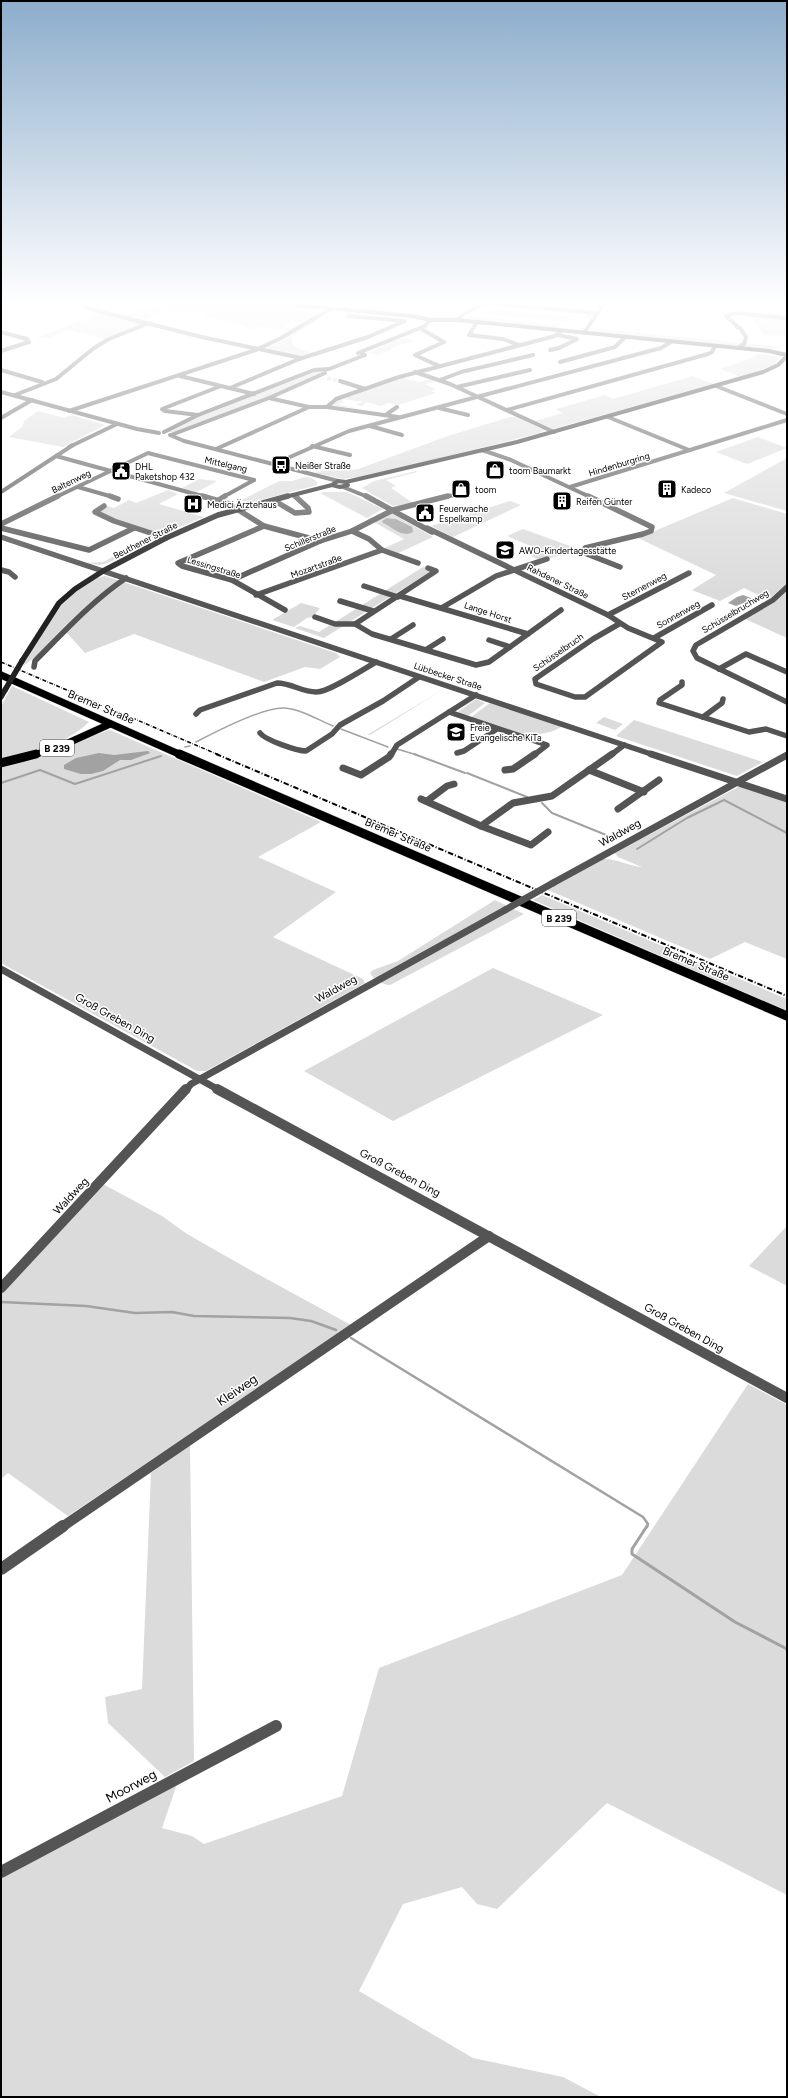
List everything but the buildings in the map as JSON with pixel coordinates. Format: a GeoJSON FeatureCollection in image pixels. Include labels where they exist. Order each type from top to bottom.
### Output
{"type":"FeatureCollection","features":[{"type":"Feature","properties":{"kind":"main road"},"geometry":{"type":"LineString","coordinates":[[334,485],[346,484],[365,478],[554,432],[675,398]]}},
{"type":"Feature","properties":{"kind":"main road"},"geometry":{"type":"LineString","coordinates":[[334,485],[338,481],[346,484]]}},
{"type":"Feature","properties":{"kind":"main road","name":"Beuthener Straße"},"geometry":{"type":"LineString","coordinates":[[1,697],[36,637],[59,603],[75,589],[103,571],[196,524],[238,509],[275,501],[334,485]]}},
{"type":"Feature","properties":{"kind":"main road","name":"Bremer Straße"},"geometry":{"type":"LineString","coordinates":[[1,675],[106,722],[787,1016]]}},
{"type":"Feature","properties":{"kind":"main road","name":"B 239"},"geometry":{"type":"LineString","coordinates":[[1,762],[57,748],[106,722]]}},
{"type":"Feature","properties":{"kind":"street"},"geometry":{"type":"LineString","coordinates":[[23,398],[117,424],[142,430],[161,432],[184,441]]}},
{"type":"Feature","properties":{"kind":"street"},"geometry":{"type":"LineString","coordinates":[[69,411],[110,398]]}},
{"type":"Feature","properties":{"kind":"street"},"geometry":{"type":"LineString","coordinates":[[190,398],[162,409],[165,411],[198,415]]}},
{"type":"Feature","properties":{"kind":"street"},"geometry":{"type":"LineString","coordinates":[[244,398],[198,415],[156,434],[156,436],[184,441],[338,481]]}},
{"type":"Feature","properties":{"kind":"street"},"geometry":{"type":"LineString","coordinates":[[165,437],[269,398],[309,407],[327,407],[401,417]]}},
{"type":"Feature","properties":{"kind":"street"},"geometry":{"type":"LineString","coordinates":[[327,407],[339,398]]}},
{"type":"Feature","properties":{"kind":"street"},"geometry":{"type":"LineString","coordinates":[[274,464],[335,436],[473,398]]}},
{"type":"Feature","properties":{"kind":"street"},"geometry":{"type":"LineString","coordinates":[[479,398],[554,432]]}},
{"type":"Feature","properties":{"kind":"street"},"geometry":{"type":"LineString","coordinates":[[507,410],[551,398]]}},
{"type":"Feature","properties":{"kind":"street"},"geometry":{"type":"LineString","coordinates":[[746,398],[787,414]]}},
{"type":"Feature","properties":{"kind":"street"},"geometry":{"type":"LineString","coordinates":[[1,418],[32,400]]}},
{"type":"Feature","properties":{"kind":"street"},"geometry":{"type":"LineString","coordinates":[[216,449],[309,407]]}},
{"type":"Feature","properties":{"kind":"street"},"geometry":{"type":"LineString","coordinates":[[387,414],[397,407]]}},
{"type":"Feature","properties":{"kind":"street"},"geometry":{"type":"LineString","coordinates":[[438,407],[468,414]]}},
{"type":"Feature","properties":{"kind":"street"},"geometry":{"type":"LineString","coordinates":[[608,417],[689,450]]}},
{"type":"Feature","properties":{"kind":"street","name":"Hindenburgring"},"geometry":{"type":"LineString","coordinates":[[570,487],[787,420]]}},
{"type":"Feature","properties":{"kind":"street"},"geometry":{"type":"LineString","coordinates":[[1,492],[73,445],[117,424]]}},
{"type":"Feature","properties":{"kind":"street"},"geometry":{"type":"LineString","coordinates":[[369,426],[402,435]]}},
{"type":"Feature","properties":{"kind":"street"},"geometry":{"type":"LineString","coordinates":[[312,446],[350,455]]}},
{"type":"Feature","properties":{"kind":"street"},"geometry":{"type":"LineString","coordinates":[[482,450],[491,455],[511,460],[652,527],[651,531],[636,537],[606,542],[585,548],[584,551],[587,554],[620,567]]}},
{"type":"Feature","properties":{"kind":"street","name":"Baltenweg"},"geometry":{"type":"LineString","coordinates":[[1,524],[148,453]]}},
{"type":"Feature","properties":{"kind":"street","name":"Mittelgang"},"geometry":{"type":"LineString","coordinates":[[148,453],[254,480],[217,501]]}},
{"type":"Feature","properties":{"kind":"street"},"geometry":{"type":"LineString","coordinates":[[58,455],[110,472],[217,501],[238,509],[264,526],[320,541]]}},
{"type":"Feature","properties":{"kind":"street"},"geometry":{"type":"LineString","coordinates":[[320,477],[334,485]]}},
{"type":"Feature","properties":{"kind":"street","name":"Rahdener Straße"},"geometry":{"type":"LineString","coordinates":[[346,484],[427,528],[608,615],[618,624],[630,631],[662,642]]}},
{"type":"Feature","properties":{"kind":"street"},"geometry":{"type":"LineString","coordinates":[[78,487],[118,499]]}},
{"type":"Feature","properties":{"kind":"street","name":"Schillerstraße"},"geometry":{"type":"LineString","coordinates":[[232,580],[320,541],[352,531],[393,510],[454,495]]}},
{"type":"Feature","properties":{"kind":"street"},"geometry":{"type":"LineString","coordinates":[[275,501],[293,513],[302,515],[309,512],[308,508],[294,496]]}},
{"type":"Feature","properties":{"kind":"street"},"geometry":{"type":"LineString","coordinates":[[104,506],[95,512],[134,528],[166,538]]}},
{"type":"Feature","properties":{"kind":"street","name":"Lessingstraße"},"geometry":{"type":"LineString","coordinates":[[264,526],[219,544],[178,563],[182,566],[232,580],[256,595],[285,610]]}},
{"type":"Feature","properties":{"kind":"street"},"geometry":{"type":"LineString","coordinates":[[1,528],[89,550],[134,528]]}},
{"type":"Feature","properties":{"kind":"street"},"geometry":{"type":"LineString","coordinates":[[352,531],[369,539],[382,550],[418,563]]}},
{"type":"Feature","properties":{"kind":"street","name":"Lübbecker Straße"},"geometry":{"type":"LineString","coordinates":[[1,537],[787,800]]}},
{"type":"Feature","properties":{"kind":"street","name":"Mozartstraße"},"geometry":{"type":"LineString","coordinates":[[256,595],[382,550]]}},
{"type":"Feature","properties":{"kind":"street","name":"Lange Horst"},"geometry":{"type":"LineString","coordinates":[[443,607],[479,585],[514,570],[547,560]]}},
{"type":"Feature","properties":{"kind":"street"},"geometry":{"type":"LineString","coordinates":[[315,617],[335,624],[355,624],[436,572],[428,568]]}},
{"type":"Feature","properties":{"kind":"street"},"geometry":{"type":"LineString","coordinates":[[1,570],[10,572],[15,577]]}},
{"type":"Feature","properties":{"kind":"street","name":"Sternenweg"},"geometry":{"type":"LineString","coordinates":[[608,615],[689,573]]}},
{"type":"Feature","properties":{"kind":"street"},"geometry":{"type":"LineString","coordinates":[[34,667],[35,661],[69,627],[117,584],[126,578]]}},
{"type":"Feature","properties":{"kind":"street","name":"Lange Horst"},"geometry":{"type":"LineString","coordinates":[[364,586],[443,607],[528,634]]}},
{"type":"Feature","properties":{"kind":"street","name":"Schüsselbruchweg"},"geometry":{"type":"LineString","coordinates":[[719,669],[696,658],[693,651],[696,645],[773,600],[787,587]]}},
{"type":"Feature","properties":{"kind":"street"},"geometry":{"type":"LineString","coordinates":[[340,601],[373,612]]}},
{"type":"Feature","properties":{"kind":"street","name":"Sonnenweg"},"geometry":{"type":"LineString","coordinates":[[654,638],[712,605]]}},
{"type":"Feature","properties":{"kind":"street"},"geometry":{"type":"LineString","coordinates":[[355,624],[358,628],[391,640],[476,665],[489,662],[561,610]]}},
{"type":"Feature","properties":{"kind":"street","name":"Schüsselbruch"},"geometry":{"type":"LineString","coordinates":[[618,624],[593,638],[567,658],[558,662],[534,682],[575,697],[585,697],[662,642]]}},
{"type":"Feature","properties":{"kind":"street"},"geometry":{"type":"LineString","coordinates":[[391,640],[413,625]]}},
{"type":"Feature","properties":{"kind":"street"},"geometry":{"type":"LineString","coordinates":[[427,650],[443,638]]}},
{"type":"Feature","properties":{"kind":"street"},"geometry":{"type":"LineString","coordinates":[[488,640],[510,647]]}},
{"type":"Feature","properties":{"kind":"street"},"geometry":{"type":"LineString","coordinates":[[719,669],[746,654],[787,672]]}},
{"type":"Feature","properties":{"kind":"street"},"geometry":{"type":"LineString","coordinates":[[196,714],[200,710],[277,683],[285,682],[312,693],[322,692],[376,662]]}},
{"type":"Feature","properties":{"kind":"street"},"geometry":{"type":"LineString","coordinates":[[719,669],[787,702]]}},
{"type":"Feature","properties":{"kind":"street"},"geometry":{"type":"LineString","coordinates":[[260,733],[262,736],[281,744],[301,751],[306,751],[332,734],[340,725],[383,701],[419,676]]}},
{"type":"Feature","properties":{"kind":"street"},"geometry":{"type":"LineString","coordinates":[[682,682],[682,685],[660,700],[659,703],[749,732],[756,732],[762,728],[787,736]]}},
{"type":"Feature","properties":{"kind":"street"},"geometry":{"type":"LineString","coordinates":[[343,768],[361,775],[389,757],[397,745],[476,695]]}},
{"type":"Feature","properties":{"kind":"street"},"geometry":{"type":"LineString","coordinates":[[703,718],[722,703],[723,699]]}},
{"type":"Feature","properties":{"kind":"street"},"geometry":{"type":"LineString","coordinates":[[449,712],[547,745],[513,769],[505,770]]}},
{"type":"Feature","properties":{"kind":"street"},"geometry":{"type":"LineString","coordinates":[[457,753],[464,751],[497,729]]}},
{"type":"Feature","properties":{"kind":"street"},"geometry":{"type":"LineString","coordinates":[[481,826],[513,802],[540,800],[552,796],[624,745]]}},
{"type":"Feature","properties":{"kind":"street","name":"Waldweg"},"geometry":{"type":"LineString","coordinates":[[1,1288],[191,1084],[787,755]]}},
{"type":"Feature","properties":{"kind":"street"},"geometry":{"type":"LineString","coordinates":[[590,770],[644,792]]}},
{"type":"Feature","properties":{"kind":"street"},"geometry":{"type":"LineString","coordinates":[[618,809],[659,780]]}},
{"type":"Feature","properties":{"kind":"street"},"geometry":{"type":"LineString","coordinates":[[454,784],[447,786],[424,800],[431,805],[531,845],[548,832]]}},
{"type":"Feature","properties":{"kind":"street","name":"Groß Greben Ding"},"geometry":{"type":"LineString","coordinates":[[1,968],[200,1079],[787,1398]]}},
{"type":"Feature","properties":{"kind":"street","name":"Kleiweg"},"geometry":{"type":"LineString","coordinates":[[1,1569],[489,1236]]}},
{"type":"Feature","properties":{"kind":"street","name":"Moorweg"},"geometry":{"type":"LineString","coordinates":[[1,1872],[276,1726]]}},
{"type":"Feature","properties":{"kind":"shaded area"},"geometry":{"type":"Polygon","coordinates":[[[243,398],[265,398],[173,433],[167,431],[197,416],[243,398]]]}},
{"type":"Feature","properties":{"kind":"shaded area"},"geometry":{"type":"Polygon","coordinates":[[[345,398],[420,398],[398,405],[388,403],[381,406],[366,402],[362,406],[356,405],[363,401],[344,399],[341,400],[345,402],[337,404],[365,410],[332,405],[336,401],[345,398]]]}},
{"type":"Feature","properties":{"kind":"shaded area"},"geometry":{"type":"Polygon","coordinates":[[[595,398],[664,398],[552,429],[535,421],[563,413],[556,409],[595,398]]]}},
{"type":"Feature","properties":{"kind":"shaded area"},"geometry":{"type":"Polygon","coordinates":[[[38,411],[64,418],[72,415],[105,425],[63,447],[9,437],[23,426],[24,421],[38,411]]]}},
{"type":"Feature","properties":{"kind":"shaded area"},"geometry":{"type":"Polygon","coordinates":[[[510,417],[516,417],[544,430],[540,433],[368,476],[343,479],[315,473],[358,469],[448,436],[510,417]]]}},
{"type":"Feature","properties":{"kind":"shaded area"},"geometry":{"type":"Polygon","coordinates":[[[758,437],[787,448],[747,464],[716,452],[758,437]]]}},
{"type":"Feature","properties":{"kind":"shaded area"},"geometry":{"type":"Polygon","coordinates":[[[787,458],[787,511],[724,493],[787,458]]]}},
{"type":"Feature","properties":{"kind":"shaded area"},"geometry":{"type":"Polygon","coordinates":[[[416,471],[418,472],[386,480],[396,486],[391,488],[413,503],[393,506],[362,488],[374,481],[416,471]]]}},
{"type":"Feature","properties":{"kind":"shaded area"},"geometry":{"type":"Polygon","coordinates":[[[305,477],[312,478],[317,482],[317,485],[250,503],[236,503],[279,481],[292,481],[305,477]]]}},
{"type":"Feature","properties":{"kind":"shaded area"},"geometry":{"type":"Polygon","coordinates":[[[199,479],[217,481],[197,492],[182,488],[199,479]]]}},
{"type":"Feature","properties":{"kind":"shaded area"},"geometry":{"type":"Polygon","coordinates":[[[168,490],[178,494],[159,504],[204,517],[161,535],[102,514],[99,510],[107,506],[114,508],[129,500],[136,503],[168,490]]]}},
{"type":"Feature","properties":{"kind":"shaded area"},"geometry":{"type":"Polygon","coordinates":[[[347,492],[383,509],[367,518],[320,493],[347,492]]]}},
{"type":"Feature","properties":{"kind":"shaded area"},"geometry":{"type":"Polygon","coordinates":[[[733,498],[787,514],[787,583],[768,600],[744,588],[720,601],[692,590],[716,575],[638,538],[733,498]]]}},
{"type":"Feature","properties":{"kind":"shaded area"},"geometry":{"type":"Polygon","coordinates":[[[510,501],[521,505],[453,537],[431,526],[510,501]]]}},
{"type":"Feature","properties":{"kind":"shaded area"},"geometry":{"type":"Polygon","coordinates":[[[389,513],[393,514],[433,537],[396,554],[383,549],[404,539],[372,521],[389,513]],[[387,518],[384,523],[404,534],[409,526],[396,519],[387,518]]]}},
{"type":"Feature","properties":{"kind":"shaded area"},"geometry":{"type":"Polygon","coordinates":[[[387,518],[396,519],[412,527],[413,532],[405,534],[398,532],[383,523],[382,521],[387,518]]]}},
{"type":"Feature","properties":{"kind":"shaded area"},"geometry":{"type":"Polygon","coordinates":[[[523,529],[578,549],[541,561],[523,552],[533,547],[507,536],[523,529]]]}},
{"type":"Feature","properties":{"kind":"shaded area"},"geometry":{"type":"Polygon","coordinates":[[[154,536],[157,537],[108,563],[100,565],[86,563],[103,562],[154,536]]]}},
{"type":"Feature","properties":{"kind":"shaded area"},"geometry":{"type":"Polygon","coordinates":[[[423,567],[433,570],[324,638],[295,628],[300,626],[319,632],[423,567]]]}},
{"type":"Feature","properties":{"kind":"shaded area"},"geometry":{"type":"Polygon","coordinates":[[[105,576],[336,653],[340,657],[320,669],[305,667],[264,682],[134,634],[85,653],[67,633],[23,666],[46,625],[66,599],[78,588],[90,581],[105,576]]]}},
{"type":"Feature","properties":{"kind":"shaded area"},"geometry":{"type":"Polygon","coordinates":[[[787,589],[787,638],[743,618],[787,589]]]}},
{"type":"Feature","properties":{"kind":"shaded area"},"geometry":{"type":"Polygon","coordinates":[[[743,595],[754,599],[736,606],[728,603],[737,597],[743,595]]]}},
{"type":"Feature","properties":{"kind":"shaded area"},"geometry":{"type":"Polygon","coordinates":[[[301,603],[320,608],[313,617],[307,618],[294,627],[272,620],[301,603]]]}},
{"type":"Feature","properties":{"kind":"shaded area"},"geometry":{"type":"Polygon","coordinates":[[[12,686],[89,722],[80,730],[48,747],[25,754],[1,758],[1,706],[12,686]]]}},
{"type":"Feature","properties":{"kind":"shaded area"},"geometry":{"type":"Polygon","coordinates":[[[444,689],[370,735],[367,735],[444,689]]]}},
{"type":"Feature","properties":{"kind":"shaded area"},"geometry":{"type":"Polygon","coordinates":[[[476,699],[485,703],[468,716],[458,712],[476,699]]]}},
{"type":"Feature","properties":{"kind":"shaded area"},"geometry":{"type":"Polygon","coordinates":[[[490,703],[563,726],[540,734],[529,734],[505,730],[470,718],[490,703]]]}},
{"type":"Feature","properties":{"kind":"shaded area"},"geometry":{"type":"Polygon","coordinates":[[[604,717],[623,724],[615,730],[596,723],[604,717]]]}},
{"type":"Feature","properties":{"kind":"shaded area"},"geometry":{"type":"Polygon","coordinates":[[[634,720],[763,762],[737,776],[616,736],[634,720]]]}},
{"type":"Feature","properties":{"kind":"shaded area"},"geometry":{"type":"Polygon","coordinates":[[[110,730],[321,822],[258,857],[336,892],[273,937],[363,979],[365,983],[206,1071],[197,1071],[1,963],[1,765],[110,730]]]}},
{"type":"Feature","properties":{"kind":"shaded area"},"geometry":{"type":"Polygon","coordinates":[[[148,751],[150,753],[131,760],[120,760],[103,771],[91,774],[81,774],[64,769],[64,765],[76,758],[99,753],[114,755],[148,751]]]}},
{"type":"Feature","properties":{"kind":"shaded area"},"geometry":{"type":"Polygon","coordinates":[[[740,786],[787,802],[787,959],[745,942],[710,959],[548,890],[603,859],[642,867],[618,857],[615,853],[740,786]]]}},
{"type":"Feature","properties":{"kind":"shaded area"},"geometry":{"type":"Polygon","coordinates":[[[542,895],[787,999],[787,1011],[533,900],[542,895]]]}},
{"type":"Feature","properties":{"kind":"shaded area"},"geometry":{"type":"Polygon","coordinates":[[[495,900],[524,914],[390,985],[378,981],[370,973],[373,970],[398,961],[495,900]]]}},
{"type":"Feature","properties":{"kind":"shaded area"},"geometry":{"type":"Polygon","coordinates":[[[493,968],[603,1015],[393,1121],[304,1071],[493,968]]]}},
{"type":"Feature","properties":{"kind":"shaded area"},"geometry":{"type":"Polygon","coordinates":[[[103,1184],[162,1216],[187,1234],[245,1267],[351,1325],[68,1516],[8,1473],[1,1479],[1,1293],[103,1184]]]}},
{"type":"Feature","properties":{"kind":"shaded area"},"geometry":{"type":"Polygon","coordinates":[[[787,1226],[787,1286],[749,1266],[787,1226]]]}},
{"type":"Feature","properties":{"kind":"shaded area"},"geometry":{"type":"Polygon","coordinates":[[[748,1384],[787,1405],[787,1895],[607,1803],[497,1909],[477,1904],[462,1887],[403,1904],[359,1991],[473,2058],[563,2077],[601,2097],[1,2097],[1,1875],[177,1784],[162,1828],[192,1836],[204,1844],[342,1796],[379,1668],[622,1575],[748,1384]]]}},
{"type":"Feature","properties":{"kind":"shaded area"},"geometry":{"type":"Polygon","coordinates":[[[190,1445],[194,1761],[165,1777],[108,1723],[105,1697],[142,1689],[151,1473],[190,1445]]]}},
{"type":"Feature","properties":{"kind":"waterway"},"geometry":{"type":"LineString","coordinates":[[196,742],[240,721],[264,711],[275,709],[284,708],[297,710],[333,726]]}},
{"type":"Feature","properties":{"kind":"waterway"},"geometry":{"type":"LineString","coordinates":[[341,729],[388,747]]}},
{"type":"Feature","properties":{"kind":"waterway"},"geometry":{"type":"LineString","coordinates":[[185,747],[190,746]]}},
{"type":"Feature","properties":{"kind":"waterway"},"geometry":{"type":"LineString","coordinates":[[397,749],[415,755]]}},
{"type":"Feature","properties":{"kind":"waterway"},"geometry":{"type":"LineString","coordinates":[[415,755],[465,773]]}},
{"type":"Feature","properties":{"kind":"waterway"},"geometry":{"type":"LineString","coordinates":[[1,783],[40,770],[75,784],[161,756]]}},
{"type":"Feature","properties":{"kind":"waterway"},"geometry":{"type":"LineString","coordinates":[[467,773],[527,797]]}},
{"type":"Feature","properties":{"kind":"waterway"},"geometry":{"type":"LineString","coordinates":[[637,849],[687,818],[724,800],[787,833]]}},
{"type":"Feature","properties":{"kind":"waterway"},"geometry":{"type":"LineString","coordinates":[[542,803],[552,813],[611,837]]}},
{"type":"Feature","properties":{"kind":"waterway"},"geometry":{"type":"LineString","coordinates":[[1,1302],[86,1306],[135,1313],[172,1312],[194,1316],[290,1318],[311,1321],[336,1330]]}},
{"type":"Feature","properties":{"kind":"waterway"},"geometry":{"type":"LineString","coordinates":[[351,1338],[643,1517],[648,1524],[647,1527]]}},
{"type":"Feature","properties":{"kind":"waterway"},"geometry":{"type":"LineString","coordinates":[[647,1526],[632,1549],[632,1554],[735,1622],[787,1649]]}},
{"type":"Feature","properties":{"kind":"railway"},"geometry":{"type":"LineString","coordinates":[[1,662],[219,755]]}},
{"type":"Feature","properties":{"kind":"railway"},"geometry":{"type":"LineString","coordinates":[[216,754],[787,996]]}},
{"type":"Feature","properties":{"kind":"place","name":"Neißer Straße"},"geometry":{"type":"Point","coordinates":[281,465]}},
{"type":"Feature","properties":{"kind":"place","name":"toom Baumarkt"},"geometry":{"type":"Point","coordinates":[495,470]}},
{"type":"Feature","properties":{"kind":"place","name":"DHL Paketshop 432"},"geometry":{"type":"Point","coordinates":[121,471]}},
{"type":"Feature","properties":{"kind":"place","name":"toom"},"geometry":{"type":"Point","coordinates":[461,489]}},
{"type":"Feature","properties":{"kind":"place","name":"Kadeco"},"geometry":{"type":"Point","coordinates":[667,489]}},
{"type":"Feature","properties":{"kind":"place","name":"Reifen Günter"},"geometry":{"type":"Point","coordinates":[562,501]}},
{"type":"Feature","properties":{"kind":"place","name":"Medici Ärztehaus"},"geometry":{"type":"Point","coordinates":[193,504]}},
{"type":"Feature","properties":{"kind":"place","name":"Feuerwache Espelkamp"},"geometry":{"type":"Point","coordinates":[425,513]}},
{"type":"Feature","properties":{"kind":"place","name":"AWO-Kindertagesstätte"},"geometry":{"type":"Point","coordinates":[505,550]}},
{"type":"Feature","properties":{"kind":"place","name":"Freie Evangelische KiTa"},"geometry":{"type":"Point","coordinates":[456,732]}}]}
